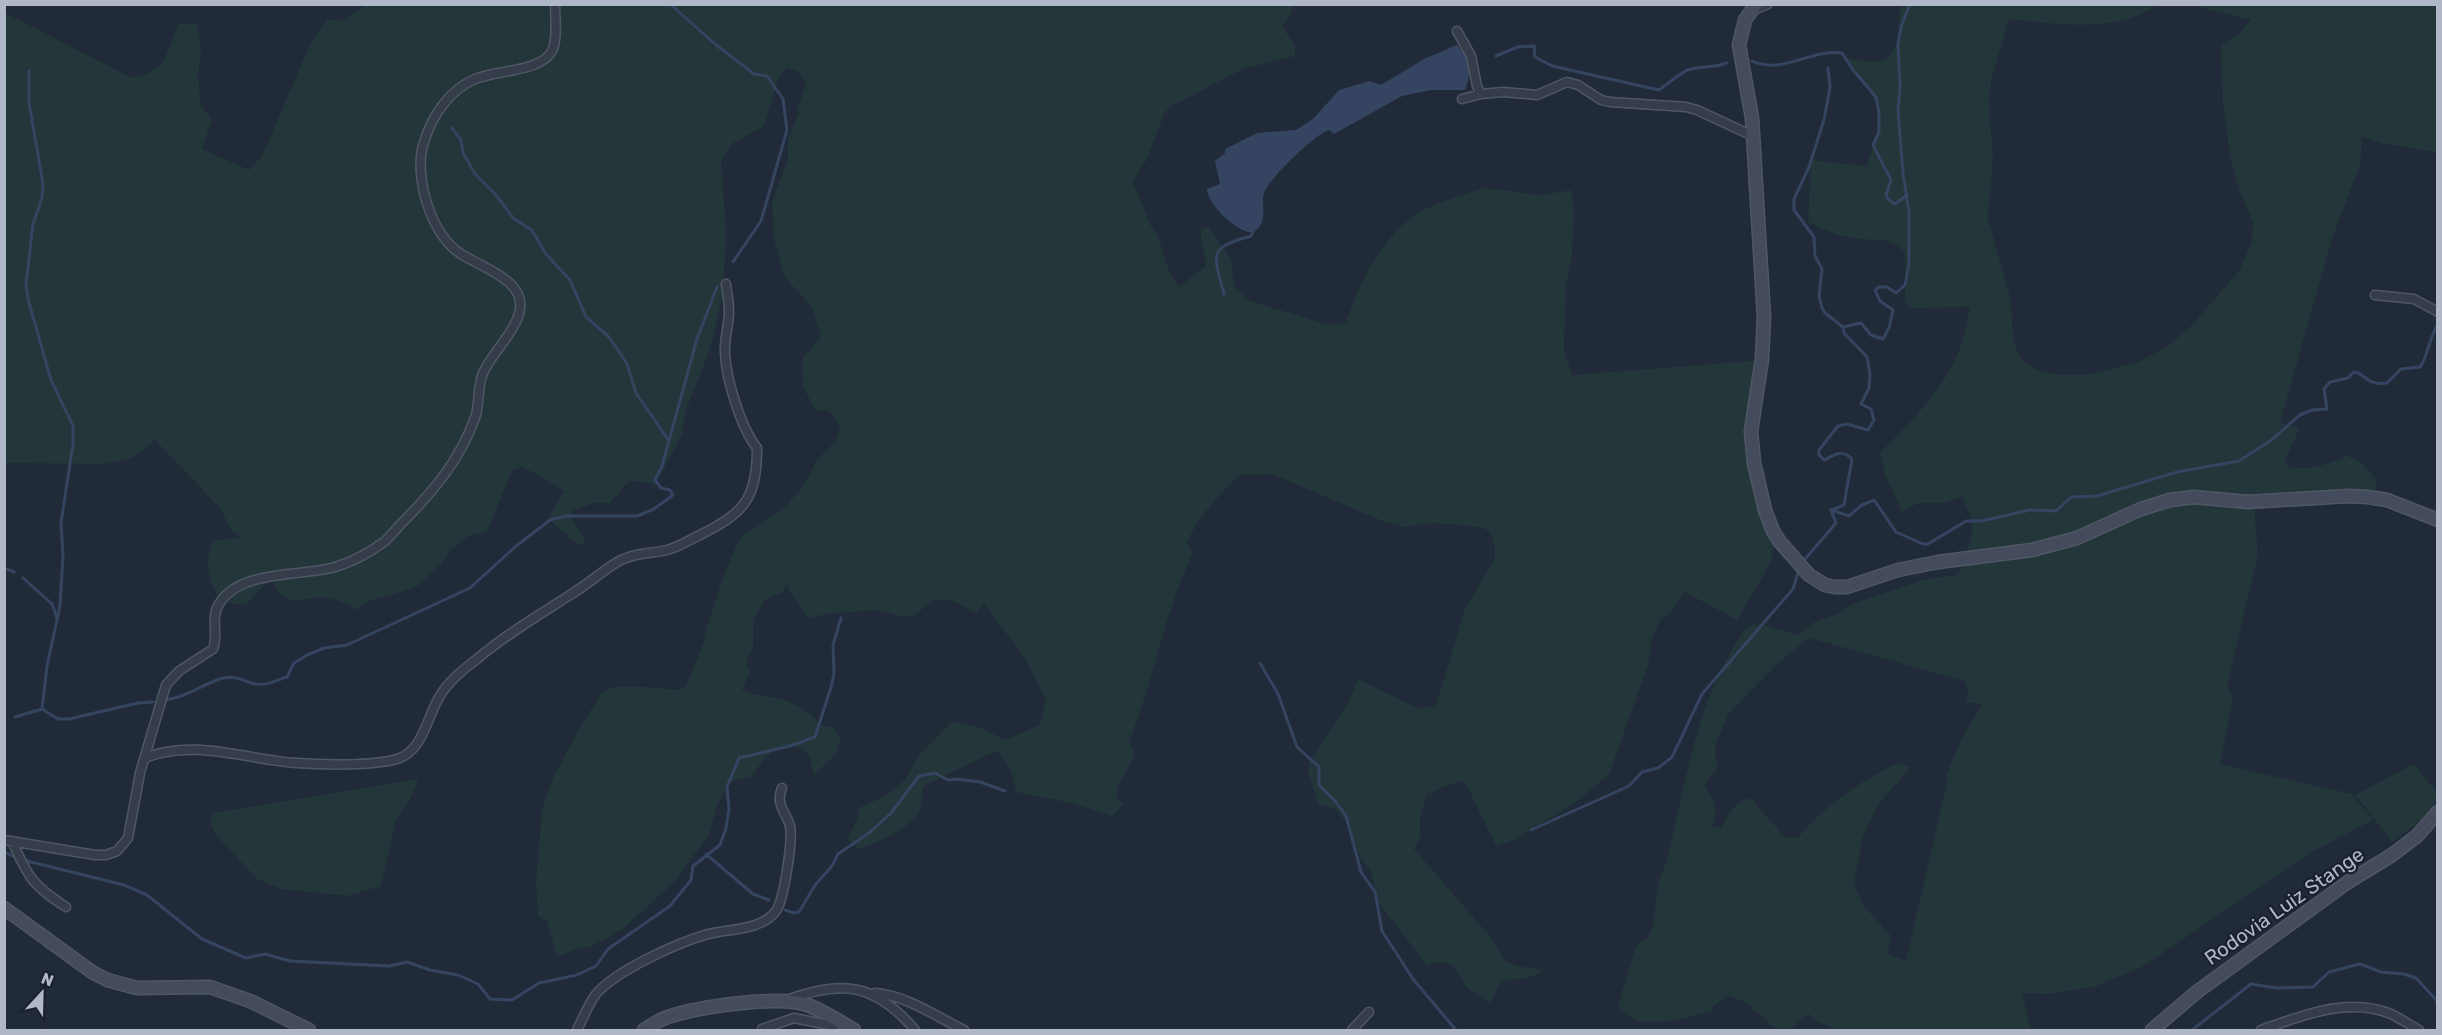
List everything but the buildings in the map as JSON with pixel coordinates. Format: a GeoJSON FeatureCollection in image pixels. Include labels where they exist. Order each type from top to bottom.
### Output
{"type":"FeatureCollection","features":[{"type":"Feature","properties":{"kind":"street"},"geometry":{"type":"LineString","coordinates":[[8,841],[95,855],[106,855],[117,851],[128,838],[140,773],[162,693],[169,680],[213,649],[216,643],[215,614],[227,594],[243,584],[258,580],[333,568],[350,562],[384,542],[435,489],[467,439],[476,415],[482,375],[516,321],[520,302],[517,293],[503,278],[458,252],[441,233],[433,218],[420,176],[423,144],[442,104],[458,88],[474,79],[496,72],[535,65],[545,58],[552,50],[554,40],[555,4]]}},
{"type":"Feature","properties":{"kind":"street"},"geometry":{"type":"LineString","coordinates":[[1768,4],[1754,8],[1745,20],[1739,45],[1753,136],[1765,339],[1751,431],[1752,445],[1765,510],[1773,531],[1798,564],[1817,580],[1825,585],[1847,587],[1898,570],[1938,562],[2032,550],[2077,538],[2160,503],[2194,497],[2248,502],[2348,496],[2368,497],[2386,500],[2438,520]]}},
{"type":"Feature","properties":{"kind":"street"},"geometry":{"type":"LineString","coordinates":[[1457,31],[1471,56],[1478,91],[1481,94]]}},
{"type":"Feature","properties":{"kind":"street"},"geometry":{"type":"LineString","coordinates":[[1462,99],[1503,92],[1537,95],[1560,84],[1572,83],[1600,100],[1674,105],[1697,110],[1753,136]]}},
{"type":"Feature","properties":{"kind":"street"},"geometry":{"type":"LineString","coordinates":[[145,758],[154,754],[183,750],[219,752],[297,764],[383,761],[404,756],[417,743],[440,694],[448,684],[496,644],[621,560],[650,551],[665,551],[678,546],[732,517],[741,509],[753,488],[757,448],[748,437],[742,423],[725,362],[729,311],[726,284]]}},
{"type":"Feature","properties":{"kind":"street"},"geometry":{"type":"LineString","coordinates":[[2375,295],[2414,299],[2438,312]]}},
{"type":"Feature","properties":{"kind":"street"},"geometry":{"type":"LineString","coordinates":[[577,1030],[590,1002],[598,992],[627,971],[677,945],[708,934],[758,923],[772,916],[783,895],[790,831],[779,801],[782,788]]}},
{"type":"Feature","properties":{"kind":"street","name":"Rodovia Luiz Stange"},"geometry":{"type":"LineString","coordinates":[[2152,1030],[2198,991],[2348,882],[2392,855],[2434,824],[2438,812]]}},
{"type":"Feature","properties":{"kind":"street"},"geometry":{"type":"LineString","coordinates":[[8,841],[21,866],[33,882],[48,896],[66,907]]}},
{"type":"Feature","properties":{"kind":"street"},"geometry":{"type":"LineString","coordinates":[[4,908],[92,972],[108,980],[137,988],[210,987],[250,1002],[309,1030]]}},
{"type":"Feature","properties":{"kind":"street"},"geometry":{"type":"LineString","coordinates":[[781,1002],[801,994],[843,987],[869,993],[886,1001],[915,1030]]}},
{"type":"Feature","properties":{"kind":"street"},"geometry":{"type":"LineString","coordinates":[[869,993],[879,993],[902,1000],[964,1030]]}},
{"type":"Feature","properties":{"kind":"street"},"geometry":{"type":"LineString","coordinates":[[644,1030],[666,1017],[691,1011],[722,1005],[781,1002],[809,1005],[854,1030]]}},
{"type":"Feature","properties":{"kind":"street"},"geometry":{"type":"LineString","coordinates":[[2261,1030],[2337,1007],[2359,1007],[2390,1014],[2419,1030]]}},
{"type":"Feature","properties":{"kind":"street"},"geometry":{"type":"LineString","coordinates":[[1352,1030],[1369,1012]]}},
{"type":"Feature","properties":{"kind":"street"},"geometry":{"type":"LineString","coordinates":[[762,1029],[794,1018],[834,1026],[840,1022]]}},
{"type":"Feature","properties":{"kind":"green space"},"geometry":{"type":"Polygon","coordinates":[[[365,5],[1294,5],[1290,16],[1282,26],[1295,46],[1295,56],[1243,69],[1170,107],[1165,112],[1147,159],[1132,183],[1179,287],[1206,266],[1201,234],[1202,229],[1208,226],[1231,259],[1234,286],[1250,301],[1330,325],[1346,322],[1371,264],[1397,229],[1420,211],[1457,196],[1486,188],[1540,195],[1571,190],[1574,212],[1572,256],[1566,286],[1564,349],[1572,375],[1763,360],[1755,448],[1770,504],[1774,546],[1771,562],[1737,620],[1685,592],[1670,613],[1659,622],[1652,639],[1648,665],[1609,775],[1568,808],[1529,830],[1520,838],[1496,846],[1467,786],[1461,781],[1440,788],[1426,796],[1420,817],[1420,837],[1414,849],[1494,941],[1505,961],[1522,967],[1544,969],[1526,978],[1499,984],[1491,1003],[1467,988],[1453,965],[1439,962],[1427,965],[1377,901],[1371,871],[1361,859],[1347,823],[1335,809],[1318,804],[1308,772],[1309,763],[1349,701],[1358,679],[1419,709],[1436,705],[1466,606],[1495,559],[1495,548],[1490,532],[1472,526],[1432,523],[1405,527],[1385,522],[1272,474],[1239,475],[1197,524],[1187,543],[1193,553],[1174,599],[1129,742],[1135,755],[1119,784],[1116,798],[1124,804],[1112,816],[1067,802],[1016,792],[1010,770],[996,751],[925,785],[918,814],[904,827],[859,849],[853,845],[848,837],[857,820],[859,808],[885,796],[904,781],[920,754],[952,721],[981,728],[1005,740],[1040,725],[1046,700],[1025,658],[984,604],[976,613],[951,600],[934,600],[913,616],[902,617],[878,610],[826,614],[808,619],[786,585],[782,593],[766,599],[756,614],[753,622],[753,647],[747,659],[747,666],[751,669],[742,690],[786,700],[810,714],[821,725],[833,727],[841,738],[836,754],[814,775],[810,759],[805,752],[800,748],[782,748],[775,750],[765,758],[751,777],[731,781],[719,801],[708,836],[675,881],[623,929],[590,947],[557,957],[547,920],[538,916],[536,882],[542,809],[553,778],[580,727],[603,691],[613,687],[678,690],[686,686],[704,642],[722,580],[737,544],[742,536],[785,507],[802,488],[817,460],[836,441],[840,429],[834,416],[828,410],[816,411],[803,387],[802,359],[821,337],[812,308],[784,276],[774,239],[772,202],[788,160],[788,138],[799,113],[797,110],[806,84],[799,72],[788,68],[779,76],[764,126],[732,144],[721,161],[726,230],[723,294],[710,349],[686,410],[682,435],[655,485],[629,481],[609,504],[597,502],[573,510],[571,518],[585,538],[584,545],[576,543],[548,519],[564,491],[521,467],[512,471],[487,532],[468,536],[450,551],[440,565],[419,585],[368,601],[357,610],[330,599],[289,600],[277,589],[271,578],[245,605],[223,602],[214,588],[209,573],[208,557],[212,541],[241,537],[231,530],[220,508],[155,440],[134,457],[105,464],[5,463],[4,12],[130,77],[150,72],[157,67],[167,53],[178,24],[197,23],[201,49],[198,76],[201,106],[212,119],[202,149],[249,170],[262,156],[311,42],[328,19],[344,21],[365,5]]]}},
{"type":"Feature","properties":{"kind":"green space"},"geometry":{"type":"Polygon","coordinates":[[[1903,5],[2157,5],[2123,20],[2086,25],[2009,19],[1991,81],[1989,102],[1993,159],[1988,219],[2010,297],[2014,343],[2021,359],[2043,372],[2088,375],[2138,362],[2165,348],[2191,326],[2239,271],[2252,242],[2253,222],[2239,190],[2230,156],[2223,104],[2221,46],[2239,33],[2251,20],[2190,5],[2437,5],[2437,152],[2384,144],[2362,137],[2360,165],[2332,239],[2280,423],[2299,430],[2285,460],[2289,467],[2319,466],[2346,455],[2360,462],[2377,480],[2375,497],[2254,505],[2258,555],[2227,686],[2233,697],[2220,764],[2352,794],[2373,820],[2312,852],[2142,967],[2094,987],[2046,994],[2022,993],[2031,1030],[1838,1030],[1815,1021],[1809,1014],[1789,1030],[1777,1030],[1744,1001],[1729,996],[1714,1005],[1713,1011],[1661,1022],[1636,1020],[1618,1005],[1636,947],[1648,937],[1653,925],[1659,880],[1666,863],[1687,770],[1706,707],[1732,650],[1749,625],[1767,626],[1797,635],[1813,623],[1839,613],[1855,603],[1923,580],[1958,575],[1968,550],[1972,524],[1963,496],[1944,503],[1918,503],[1902,512],[1885,475],[1880,453],[1913,419],[1943,380],[1960,347],[1970,307],[1911,308],[1905,301],[1905,252],[1898,246],[1886,241],[1841,236],[1808,222],[1811,160],[1867,166],[1876,139],[1878,115],[1876,105],[1866,85],[1845,58],[1872,61],[1886,58],[1896,44],[1903,5]],[[1809,638],[1776,665],[1729,713],[1716,743],[1715,754],[1718,768],[1704,784],[1715,809],[1712,826],[1721,828],[1736,806],[1750,798],[1786,838],[1798,837],[1821,813],[1868,779],[1897,763],[1911,767],[1879,803],[1868,825],[1862,840],[1854,884],[1864,906],[1891,936],[1888,954],[1906,961],[1948,778],[1945,777],[1964,734],[1983,704],[1966,702],[1968,691],[1965,681],[1809,638]]]}},
{"type":"Feature","properties":{"kind":"green space"},"geometry":{"type":"Polygon","coordinates":[[[2414,764],[2437,792],[2435,800],[2432,808],[2420,821],[2392,842],[2355,795],[2414,764]]]}},
{"type":"Feature","properties":{"kind":"green space"},"geometry":{"type":"Polygon","coordinates":[[[419,779],[410,799],[396,820],[381,886],[347,896],[282,889],[257,879],[215,834],[210,822],[213,813],[419,779]]]}},
{"type":"Feature","properties":{"kind":"water"},"geometry":{"type":"Polygon","coordinates":[[[1457,45],[1469,66],[1469,77],[1465,90],[1431,90],[1402,96],[1334,134],[1329,130],[1322,133],[1293,158],[1268,186],[1263,199],[1263,219],[1253,232],[1240,229],[1225,218],[1212,203],[1207,189],[1220,184],[1215,161],[1225,153],[1225,149],[1257,133],[1296,130],[1313,119],[1339,90],[1369,81],[1381,85],[1426,58],[1457,45]]]}},
{"type":"Feature","properties":{"kind":"waterway"},"geometry":{"type":"LineString","coordinates":[[670,4],[715,44],[754,74],[767,76],[783,99],[787,130],[761,221],[733,262]]}},
{"type":"Feature","properties":{"kind":"waterway"},"geometry":{"type":"LineString","coordinates":[[1843,327],[1861,323],[1871,335],[1883,339],[1889,328],[1893,310],[1880,301],[1875,290],[1879,287],[1887,287],[1896,293],[1905,285],[1909,264],[1909,212],[1898,110],[1900,87],[1898,44],[1901,27],[1910,4]]}},
{"type":"Feature","properties":{"kind":"waterway"},"geometry":{"type":"LineString","coordinates":[[1496,56],[1518,47],[1534,46],[1535,57],[1552,66],[1659,90],[1688,70],[1727,63]]}},
{"type":"Feature","properties":{"kind":"waterway"},"geometry":{"type":"LineString","coordinates":[[1752,61],[1764,65],[1775,65],[1818,55],[1842,53],[1876,97],[1879,132],[1873,145],[1891,180],[1886,195],[1895,204],[1907,195]]}},
{"type":"Feature","properties":{"kind":"waterway"},"geometry":{"type":"LineString","coordinates":[[1828,68],[1830,87],[1824,120],[1809,167],[1794,199],[1794,210],[1814,237],[1815,256],[1822,269],[1819,296],[1822,308],[1843,327]]}},
{"type":"Feature","properties":{"kind":"waterway"},"geometry":{"type":"LineString","coordinates":[[29,71],[29,103],[43,184],[42,198],[33,224],[26,284],[28,299],[51,380],[73,426],[73,444],[61,523],[63,555],[60,606],[47,666],[42,709]]}},
{"type":"Feature","properties":{"kind":"waterway"},"geometry":{"type":"LineString","coordinates":[[452,128],[461,140],[463,153],[475,174],[496,195],[514,219],[532,230],[546,254],[570,280],[586,317],[608,336],[620,353],[627,364],[636,393],[669,441]]}},
{"type":"Feature","properties":{"kind":"waterway"},"geometry":{"type":"LineString","coordinates":[[1224,294],[1216,261],[1217,254],[1227,244],[1251,236],[1254,230]]}},
{"type":"Feature","properties":{"kind":"waterway"},"geometry":{"type":"LineString","coordinates":[[164,700],[180,697],[228,677],[255,684],[287,677],[294,663],[307,655],[324,648],[347,645],[470,588],[516,546],[550,520],[566,516],[637,516],[654,509],[673,495],[670,490],[661,488],[655,480],[662,466],[697,339],[717,287]]}},
{"type":"Feature","properties":{"kind":"waterway"},"geometry":{"type":"LineString","coordinates":[[1831,510],[1849,516],[1862,505],[1874,500],[1896,532],[1928,544],[1966,521],[1981,521],[2030,510],[2056,511],[2071,497],[2097,496],[2177,472],[2239,461],[2270,441],[2300,415],[2312,410],[2327,409],[2324,389],[2330,382],[2348,378],[2354,372],[2375,383],[2387,383],[2401,369],[2420,367],[2438,324]]}},
{"type":"Feature","properties":{"kind":"waterway"},"geometry":{"type":"LineString","coordinates":[[1832,510],[1844,505],[1852,459],[1841,453],[1824,460],[1819,455],[1819,450],[1838,426],[1847,424],[1868,430],[1874,420],[1871,409],[1861,404],[1869,388],[1870,374],[1867,357],[1844,333],[1843,327]]}},
{"type":"Feature","properties":{"kind":"waterway"},"geometry":{"type":"LineString","coordinates":[[1806,558],[1836,523],[1831,510]]}},
{"type":"Feature","properties":{"kind":"waterway"},"geometry":{"type":"LineString","coordinates":[[4,568],[14,572]]}},
{"type":"Feature","properties":{"kind":"waterway"},"geometry":{"type":"LineString","coordinates":[[1531,830],[1629,786],[1642,772],[1658,768],[1672,757],[1702,694],[1793,589],[1798,573]]}},
{"type":"Feature","properties":{"kind":"waterway"},"geometry":{"type":"LineString","coordinates":[[23,578],[52,604],[57,618]]}},
{"type":"Feature","properties":{"kind":"waterway"},"geometry":{"type":"LineString","coordinates":[[23,860],[124,885],[147,895],[202,939],[246,958],[265,954],[290,961],[389,966],[407,962],[430,970],[458,975],[478,984],[490,999],[512,1000],[539,983],[577,975],[596,966],[608,949],[670,906],[691,880],[693,866],[720,845],[729,809],[727,787],[739,758],[790,746],[815,737],[832,684],[833,645],[841,618]]}},
{"type":"Feature","properties":{"kind":"waterway"},"geometry":{"type":"LineString","coordinates":[[1260,663],[1278,694],[1297,747],[1319,767],[1319,785],[1346,816],[1361,872],[1375,892],[1382,931],[1413,979],[1456,1030]]}},
{"type":"Feature","properties":{"kind":"waterway"},"geometry":{"type":"LineString","coordinates":[[15,717],[42,709],[58,719],[69,719],[138,703],[153,702]]}},
{"type":"Feature","properties":{"kind":"waterway"},"geometry":{"type":"LineString","coordinates":[[785,910],[799,912],[838,854],[869,833],[891,813],[919,776],[935,773],[948,780],[980,782],[1005,791]]}},
{"type":"Feature","properties":{"kind":"waterway"},"geometry":{"type":"LineString","coordinates":[[4,852],[15,857]]}},
{"type":"Feature","properties":{"kind":"waterway"},"geometry":{"type":"LineString","coordinates":[[706,854],[753,894],[769,900]]}},
{"type":"Feature","properties":{"kind":"waterway"},"geometry":{"type":"LineString","coordinates":[[2192,1030],[2251,984],[2276,988],[2313,987],[2329,972],[2360,964],[2381,972],[2404,974],[2416,978],[2438,1002]]}}]}
